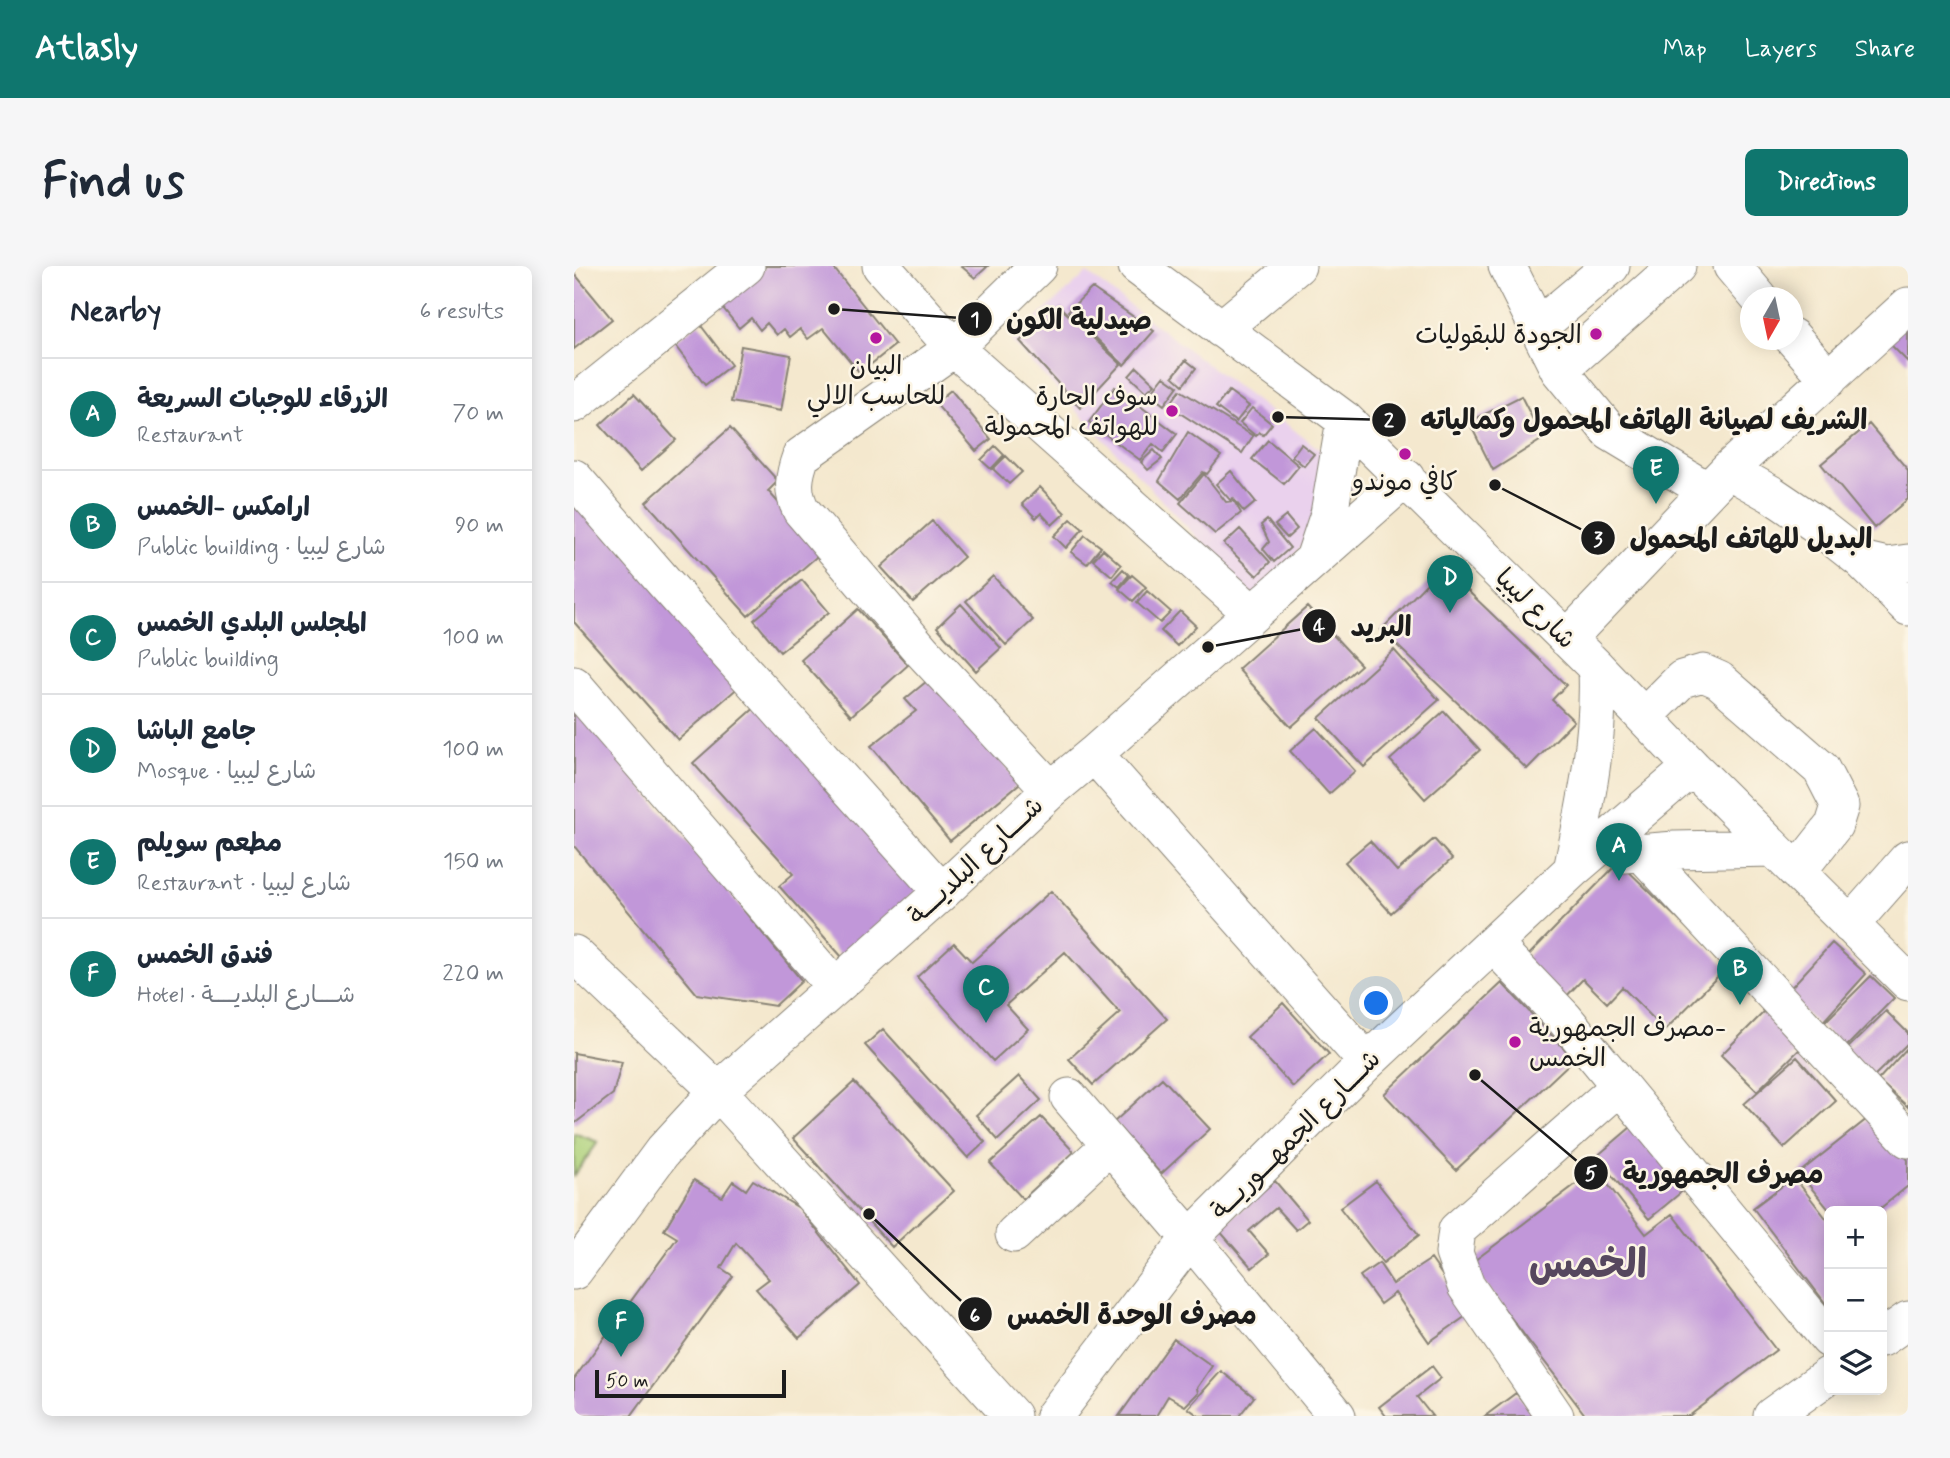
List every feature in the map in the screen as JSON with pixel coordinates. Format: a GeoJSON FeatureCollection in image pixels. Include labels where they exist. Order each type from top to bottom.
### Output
{"type":"FeatureCollection","features":[{"type":"Feature","properties":{"kind":"street"},"geometry":{"type":"LineString","coordinates":[[574,404],[746,266]]}},
{"type":"Feature","properties":{"kind":"street"},"geometry":{"type":"LineString","coordinates":[[881,266],[954,348],[1252,613]]}},
{"type":"Feature","properties":{"kind":"street"},"geometry":{"type":"LineString","coordinates":[[1038,266],[954,348],[801,456],[796,469],[794,497],[800,510],[921,650],[1051,790]]}},
{"type":"Feature","properties":{"kind":"street"},"geometry":{"type":"LineString","coordinates":[[1221,329],[1297,266]]}},
{"type":"Feature","properties":{"kind":"street"},"geometry":{"type":"LineString","coordinates":[[1507,266],[1559,370],[1610,432],[1718,481],[1771,494],[1861,560],[1908,607]]}},
{"type":"Feature","properties":{"kind":"street"},"geometry":{"type":"LineString","coordinates":[[1537,328],[1611,266]]}},
{"type":"Feature","properties":{"kind":"street"},"geometry":{"type":"LineString","coordinates":[[1559,370],[1677,266]]}},
{"type":"Feature","properties":{"kind":"street"},"geometry":{"type":"LineString","coordinates":[[1732,266],[1750,287]]}},
{"type":"Feature","properties":{"kind":"street","name":"شارع ليبيا"},"geometry":{"type":"LineString","coordinates":[[1164,272],[1221,329],[1346,420],[1597,668],[1692,767],[1908,982]]}},
{"type":"Feature","properties":{"kind":"street"},"geometry":{"type":"LineString","coordinates":[[1567,639],[1718,481],[1908,306]]}},
{"type":"Feature","properties":{"kind":"street"},"geometry":{"type":"LineString","coordinates":[[1803,349],[1829,379]]}},
{"type":"Feature","properties":{"kind":"street"},"geometry":{"type":"LineString","coordinates":[[1313,561],[1329,514],[1346,420]]}},
{"type":"Feature","properties":{"kind":"street"},"geometry":{"type":"LineString","coordinates":[[574,478],[942,892]]}},
{"type":"Feature","properties":{"kind":"street","name":"شــــارع البلديــــة"},"geometry":{"type":"LineString","coordinates":[[574,1271],[663,1152],[718,1091],[942,892],[1051,790],[1406,478]]}},
{"type":"Feature","properties":{"kind":"street"},"geometry":{"type":"LineString","coordinates":[[1861,560],[1887,566],[1908,563]]}},
{"type":"Feature","properties":{"kind":"street"},"geometry":{"type":"LineString","coordinates":[[1597,668],[1599,704],[1577,866],[1642,852],[1785,860],[1834,825],[1840,806],[1821,769],[1719,680],[1703,673],[1682,679],[1644,717]]}},
{"type":"Feature","properties":{"kind":"street"},"geometry":{"type":"LineString","coordinates":[[574,685],[835,988]]}},
{"type":"Feature","properties":{"kind":"street"},"geometry":{"type":"LineString","coordinates":[[1094,754],[1367,1062]]}},
{"type":"Feature","properties":{"kind":"street","name":"شــــارع الجمهـــوريـــة"},"geometry":{"type":"LineString","coordinates":[[1054,1416],[1190,1238],[1367,1062],[1577,866],[1692,767]]}},
{"type":"Feature","properties":{"kind":"street"},"geometry":{"type":"LineString","coordinates":[[1642,852],[1908,1139]]}},
{"type":"Feature","properties":{"kind":"street"},"geometry":{"type":"LineString","coordinates":[[1850,925],[1904,871]]}},
{"type":"Feature","properties":{"kind":"street"},"geometry":{"type":"LineString","coordinates":[[1493,944],[1564,1018],[1824,1333]]}},
{"type":"Feature","properties":{"kind":"street"},"geometry":{"type":"LineString","coordinates":[[574,954],[718,1091],[1012,1416]]}},
{"type":"Feature","properties":{"kind":"street"},"geometry":{"type":"LineString","coordinates":[[1555,1416],[1466,1286],[1454,1253],[1457,1230],[1620,1086]]}},
{"type":"Feature","properties":{"kind":"street"},"geometry":{"type":"LineString","coordinates":[[1069,1097],[1337,1416]]}},
{"type":"Feature","properties":{"kind":"street"},"geometry":{"type":"LineString","coordinates":[[1014,1234],[1110,1145]]}},
{"type":"Feature","properties":{"kind":"street"},"geometry":{"type":"LineString","coordinates":[[1887,1335],[1908,1320]]}},
{"type":"Feature","properties":{"kind":"street"},"geometry":{"type":"LineString","coordinates":[[1772,1416],[1824,1379]]}},
{"type":"Feature","properties":{"kind":"shaded area","name":"سوف الحارة للهواتف المحمولة"},"geometry":{"type":"Polygon","coordinates":[[[1087,273],[1360,480],[1255,599],[1011,341],[1087,273]]]}},
{"type":"Feature","properties":{"kind":"green space"},"geometry":{"type":"Polygon","coordinates":[[[574,1133],[598,1142],[574,1176],[574,1133]]]}},
{"type":"Feature","properties":{"kind":"building"},"geometry":{"type":"Polygon","coordinates":[[[766,266],[832,266],[895,345],[860,373],[823,328],[808,339],[800,329],[790,337],[784,329],[777,335],[767,323],[760,330],[751,318],[739,328],[719,303],[766,266]]]}},
{"type":"Feature","properties":{"kind":"building"},"geometry":{"type":"Polygon","coordinates":[[[961,266],[988,266],[975,278],[961,266]]]}},
{"type":"Feature","properties":{"kind":"building"},"geometry":{"type":"Polygon","coordinates":[[[574,273],[612,319],[574,349],[574,273]]]}},
{"type":"Feature","properties":{"kind":"building"},"geometry":{"type":"Polygon","coordinates":[[[1092,288],[1154,331],[1124,365],[1068,311],[1092,288]]]}},
{"type":"Feature","properties":{"kind":"building"},"geometry":{"type":"Polygon","coordinates":[[[1061,308],[1121,364],[1080,408],[1020,341],[1061,308]]]}},
{"type":"Feature","properties":{"kind":"building"},"geometry":{"type":"Polygon","coordinates":[[[1908,322],[1908,362],[1887,341],[1908,322]]]}},
{"type":"Feature","properties":{"kind":"building"},"geometry":{"type":"Polygon","coordinates":[[[699,323],[731,365],[705,385],[673,343],[699,323]]]}},
{"type":"Feature","properties":{"kind":"building"},"geometry":{"type":"Polygon","coordinates":[[[741,346],[791,355],[781,411],[731,402],[741,346]]]}},
{"type":"Feature","properties":{"kind":"building"},"geometry":{"type":"Polygon","coordinates":[[[1186,360],[1196,368],[1183,385],[1173,376],[1186,360]]]}},
{"type":"Feature","properties":{"kind":"building"},"geometry":{"type":"Polygon","coordinates":[[[1137,367],[1155,384],[1146,392],[1129,376],[1137,367]]]}},
{"type":"Feature","properties":{"kind":"building"},"geometry":{"type":"Polygon","coordinates":[[[1164,376],[1178,386],[1164,405],[1150,394],[1164,376]]]}},
{"type":"Feature","properties":{"kind":"building"},"geometry":{"type":"Polygon","coordinates":[[[1115,387],[1177,434],[1163,452],[1153,444],[1140,460],[1089,422],[1115,387]]]}},
{"type":"Feature","properties":{"kind":"building"},"geometry":{"type":"Polygon","coordinates":[[[951,390],[991,439],[976,451],[935,403],[951,390]]]}},
{"type":"Feature","properties":{"kind":"building"},"geometry":{"type":"Polygon","coordinates":[[[1180,390],[1253,436],[1242,453],[1169,406],[1180,390]]]}},
{"type":"Feature","properties":{"kind":"building"},"geometry":{"type":"Polygon","coordinates":[[[1229,391],[1249,406],[1236,422],[1216,407],[1229,391]]]}},
{"type":"Feature","properties":{"kind":"building"},"geometry":{"type":"Polygon","coordinates":[[[634,394],[676,440],[641,471],[600,425],[634,394]]]}},
{"type":"Feature","properties":{"kind":"building"},"geometry":{"type":"Polygon","coordinates":[[[1521,396],[1543,439],[1493,470],[1469,422],[1521,396]]]}},
{"type":"Feature","properties":{"kind":"building"},"geometry":{"type":"Polygon","coordinates":[[[1252,408],[1272,424],[1263,435],[1259,432],[1256,436],[1240,423],[1252,408]]]}},
{"type":"Feature","properties":{"kind":"building"},"geometry":{"type":"Polygon","coordinates":[[[1869,424],[1908,470],[1908,499],[1874,528],[1821,464],[1869,424]]]}},
{"type":"Feature","properties":{"kind":"building"},"geometry":{"type":"Polygon","coordinates":[[[730,428],[778,481],[768,491],[822,552],[748,616],[646,502],[730,428]]]}},
{"type":"Feature","properties":{"kind":"building"},"geometry":{"type":"Polygon","coordinates":[[[1188,432],[1221,456],[1207,474],[1203,472],[1180,499],[1159,481],[1188,432]]]}},
{"type":"Feature","properties":{"kind":"building"},"geometry":{"type":"Polygon","coordinates":[[[1268,440],[1299,466],[1284,484],[1252,459],[1268,440]]]}},
{"type":"Feature","properties":{"kind":"building"},"geometry":{"type":"Polygon","coordinates":[[[1301,444],[1314,454],[1304,466],[1292,456],[1301,444]]]}},
{"type":"Feature","properties":{"kind":"building"},"geometry":{"type":"Polygon","coordinates":[[[995,446],[1004,455],[991,469],[981,460],[995,446]]]}},
{"type":"Feature","properties":{"kind":"building"},"geometry":{"type":"Polygon","coordinates":[[[1154,450],[1162,459],[1148,470],[1141,462],[1154,450]]]}},
{"type":"Feature","properties":{"kind":"building"},"geometry":{"type":"Polygon","coordinates":[[[1006,456],[1022,472],[1009,484],[993,469],[1006,456]]]}},
{"type":"Feature","properties":{"kind":"building"},"geometry":{"type":"Polygon","coordinates":[[[1231,471],[1256,502],[1244,512],[1233,498],[1230,500],[1216,484],[1231,471]]]}},
{"type":"Feature","properties":{"kind":"building"},"geometry":{"type":"Polygon","coordinates":[[[1204,474],[1226,502],[1234,501],[1241,513],[1215,534],[1180,503],[1204,474]]]}},
{"type":"Feature","properties":{"kind":"building"},"geometry":{"type":"Polygon","coordinates":[[[1040,487],[1065,513],[1052,525],[1041,513],[1036,518],[1022,504],[1040,487]]]}},
{"type":"Feature","properties":{"kind":"building"},"geometry":{"type":"Polygon","coordinates":[[[574,495],[741,685],[678,740],[574,622],[574,495]]]}},
{"type":"Feature","properties":{"kind":"building"},"geometry":{"type":"Polygon","coordinates":[[[1286,516],[1297,529],[1287,538],[1275,525],[1286,516]]]}},
{"type":"Feature","properties":{"kind":"building"},"geometry":{"type":"Polygon","coordinates":[[[1071,519],[1083,529],[1066,548],[1054,536],[1071,519]]]}},
{"type":"Feature","properties":{"kind":"building"},"geometry":{"type":"Polygon","coordinates":[[[1267,520],[1290,548],[1274,562],[1263,549],[1269,542],[1261,525],[1267,520]]]}},
{"type":"Feature","properties":{"kind":"building"},"geometry":{"type":"Polygon","coordinates":[[[932,521],[964,557],[913,602],[881,567],[932,521]]]}},
{"type":"Feature","properties":{"kind":"building"},"geometry":{"type":"Polygon","coordinates":[[[1240,529],[1270,562],[1257,576],[1224,544],[1240,529]]]}},
{"type":"Feature","properties":{"kind":"building"},"geometry":{"type":"Polygon","coordinates":[[[1085,535],[1101,547],[1087,564],[1071,552],[1085,535]]]}},
{"type":"Feature","properties":{"kind":"building"},"geometry":{"type":"Polygon","coordinates":[[[1103,549],[1121,565],[1112,576],[1093,560],[1103,549]]]}},
{"type":"Feature","properties":{"kind":"building"},"geometry":{"type":"Polygon","coordinates":[[[1443,567],[1566,685],[1552,700],[1574,721],[1527,769],[1381,630],[1443,567]]]}},
{"type":"Feature","properties":{"kind":"building"},"geometry":{"type":"Polygon","coordinates":[[[1123,569],[1129,575],[1119,587],[1112,581],[1123,569]]]}},
{"type":"Feature","properties":{"kind":"building"},"geometry":{"type":"Polygon","coordinates":[[[1132,575],[1146,587],[1133,601],[1119,589],[1132,575]]]}},
{"type":"Feature","properties":{"kind":"building"},"geometry":{"type":"Polygon","coordinates":[[[993,576],[1033,620],[1006,645],[966,601],[993,576]]]}},
{"type":"Feature","properties":{"kind":"building"},"geometry":{"type":"Polygon","coordinates":[[[802,580],[829,612],[780,652],[754,620],[802,580]]]}},
{"type":"Feature","properties":{"kind":"building"},"geometry":{"type":"Polygon","coordinates":[[[1147,591],[1171,612],[1160,623],[1137,603],[1147,591]]]}},
{"type":"Feature","properties":{"kind":"building"},"geometry":{"type":"Polygon","coordinates":[[[961,604],[1001,648],[976,671],[937,627],[961,604]]]}},
{"type":"Feature","properties":{"kind":"building"},"geometry":{"type":"Polygon","coordinates":[[[1307,607],[1361,665],[1291,727],[1238,669],[1307,607]]]}},
{"type":"Feature","properties":{"kind":"building"},"geometry":{"type":"Polygon","coordinates":[[[858,609],[908,665],[851,716],[801,660],[858,609]]]}},
{"type":"Feature","properties":{"kind":"building"},"geometry":{"type":"Polygon","coordinates":[[[1180,611],[1196,626],[1177,646],[1161,631],[1180,611]]]}},
{"type":"Feature","properties":{"kind":"building"},"geometry":{"type":"Polygon","coordinates":[[[1394,650],[1439,700],[1364,767],[1319,718],[1394,650]]]}},
{"type":"Feature","properties":{"kind":"building"},"geometry":{"type":"Polygon","coordinates":[[[932,677],[1020,783],[950,841],[871,746],[916,711],[905,699],[932,677]]]}},
{"type":"Feature","properties":{"kind":"building"},"geometry":{"type":"Polygon","coordinates":[[[574,705],[802,981],[775,1006],[697,994],[574,846],[574,705]]]}},
{"type":"Feature","properties":{"kind":"building"},"geometry":{"type":"Polygon","coordinates":[[[758,705],[922,886],[842,957],[779,886],[793,874],[693,763],[758,705]]]}},
{"type":"Feature","properties":{"kind":"building"},"geometry":{"type":"Polygon","coordinates":[[[1444,711],[1480,750],[1425,799],[1390,760],[1444,711]]]}},
{"type":"Feature","properties":{"kind":"building"},"geometry":{"type":"Polygon","coordinates":[[[1316,728],[1355,771],[1329,794],[1290,751],[1316,728]]]}},
{"type":"Feature","properties":{"kind":"building"},"geometry":{"type":"Polygon","coordinates":[[[1434,839],[1452,859],[1391,913],[1345,862],[1370,841],[1397,871],[1434,839]]]}},
{"type":"Feature","properties":{"kind":"building"},"geometry":{"type":"Polygon","coordinates":[[[1619,862],[1727,967],[1665,1030],[1622,987],[1607,1003],[1583,979],[1560,1003],[1520,964],[1619,862]]]}},
{"type":"Feature","properties":{"kind":"building"},"geometry":{"type":"Polygon","coordinates":[[[1051,891],[1167,1019],[1093,1085],[1069,1059],[1120,1013],[1065,952],[1006,1005],[1028,1029],[993,1061],[917,977],[954,943],[972,962],[1051,891]]]}},
{"type":"Feature","properties":{"kind":"building"},"geometry":{"type":"Polygon","coordinates":[[[1832,943],[1866,974],[1819,1026],[1785,994],[1832,943]]]}},
{"type":"Feature","properties":{"kind":"building"},"geometry":{"type":"Polygon","coordinates":[[[1871,976],[1894,998],[1844,1049],[1821,1026],[1871,976]]]}},
{"type":"Feature","properties":{"kind":"building"},"geometry":{"type":"Polygon","coordinates":[[[1502,983],[1574,1059],[1456,1170],[1384,1094],[1502,983]]]}},
{"type":"Feature","properties":{"kind":"building"},"geometry":{"type":"Polygon","coordinates":[[[1283,1003],[1329,1054],[1293,1087],[1247,1037],[1283,1003]]]}},
{"type":"Feature","properties":{"kind":"building"},"geometry":{"type":"Polygon","coordinates":[[[1768,1008],[1804,1045],[1757,1091],[1721,1055],[1768,1008]]]}},
{"type":"Feature","properties":{"kind":"building"},"geometry":{"type":"Polygon","coordinates":[[[1886,1011],[1908,1033],[1908,1043],[1873,1077],[1846,1050],[1886,1011]]]}},
{"type":"Feature","properties":{"kind":"building"},"geometry":{"type":"Polygon","coordinates":[[[883,1029],[985,1142],[968,1158],[865,1045],[883,1029]]]}},
{"type":"Feature","properties":{"kind":"building"},"geometry":{"type":"Polygon","coordinates":[[[1908,1047],[1908,1107],[1878,1080],[1908,1047]]]}},
{"type":"Feature","properties":{"kind":"building"},"geometry":{"type":"Polygon","coordinates":[[[574,1053],[622,1062],[613,1094],[574,1124],[574,1053]]]}},
{"type":"Feature","properties":{"kind":"building"},"geometry":{"type":"Polygon","coordinates":[[[1797,1057],[1836,1101],[1784,1148],[1744,1104],[1797,1057]]]}},
{"type":"Feature","properties":{"kind":"building"},"geometry":{"type":"Polygon","coordinates":[[[1019,1076],[1041,1100],[998,1140],[976,1115],[1019,1076]]]}},
{"type":"Feature","properties":{"kind":"building"},"geometry":{"type":"Polygon","coordinates":[[[1162,1078],[1210,1129],[1161,1174],[1114,1122],[1162,1078]]]}},
{"type":"Feature","properties":{"kind":"building"},"geometry":{"type":"Polygon","coordinates":[[[854,1082],[954,1191],[892,1247],[793,1138],[854,1082]]]}},
{"type":"Feature","properties":{"kind":"building"},"geometry":{"type":"Polygon","coordinates":[[[1872,1115],[1908,1160],[1908,1186],[1883,1206],[1826,1206],[1799,1173],[1872,1115]]]}},
{"type":"Feature","properties":{"kind":"building"},"geometry":{"type":"Polygon","coordinates":[[[1041,1117],[1074,1152],[1023,1199],[990,1163],[1041,1117]]]}},
{"type":"Feature","properties":{"kind":"building"},"geometry":{"type":"Polygon","coordinates":[[[1637,1122],[1691,1184],[1649,1219],[1596,1157],[1637,1122]]]}},
{"type":"Feature","properties":{"kind":"building"},"geometry":{"type":"Polygon","coordinates":[[[1596,1169],[1646,1234],[1672,1214],[1776,1350],[1689,1416],[1586,1416],[1470,1264],[1596,1169]]]}},
{"type":"Feature","properties":{"kind":"building"},"geometry":{"type":"Polygon","coordinates":[[[1794,1177],[1824,1216],[1824,1301],[1753,1208],[1794,1177]]]}},
{"type":"Feature","properties":{"kind":"building"},"geometry":{"type":"Polygon","coordinates":[[[694,1180],[722,1197],[733,1181],[746,1190],[753,1180],[799,1208],[860,1285],[799,1338],[756,1289],[769,1279],[736,1243],[721,1268],[733,1276],[631,1416],[574,1416],[574,1379],[677,1238],[664,1230],[694,1180]]]}},
{"type":"Feature","properties":{"kind":"building"},"geometry":{"type":"Polygon","coordinates":[[[1275,1181],[1308,1220],[1296,1230],[1276,1208],[1249,1231],[1269,1254],[1252,1268],[1218,1229],[1275,1181]]]}},
{"type":"Feature","properties":{"kind":"building"},"geometry":{"type":"Polygon","coordinates":[[[1376,1181],[1419,1235],[1383,1263],[1340,1208],[1376,1181]]]}},
{"type":"Feature","properties":{"kind":"building"},"geometry":{"type":"Polygon","coordinates":[[[1431,1259],[1469,1314],[1429,1342],[1395,1293],[1380,1304],[1360,1276],[1379,1263],[1393,1284],[1431,1259]]]}},
{"type":"Feature","properties":{"kind":"building"},"geometry":{"type":"Polygon","coordinates":[[[1174,1339],[1212,1366],[1197,1388],[1198,1393],[1185,1406],[1168,1396],[1156,1416],[1119,1416],[1174,1339]]]}},
{"type":"Feature","properties":{"kind":"building"},"geometry":{"type":"Polygon","coordinates":[[[1432,1366],[1441,1378],[1417,1397],[1432,1416],[1386,1416],[1379,1407],[1432,1366]]]}},
{"type":"Feature","properties":{"kind":"building"},"geometry":{"type":"Polygon","coordinates":[[[1221,1371],[1254,1397],[1239,1416],[1199,1416],[1188,1408],[1221,1371]]]}},
{"type":"Feature","properties":{"kind":"building"},"geometry":{"type":"Polygon","coordinates":[[[1516,1393],[1534,1416],[1485,1416],[1516,1393]]]}},
{"type":"Feature","properties":{"kind":"place","name":"صيدلية الكون"},"geometry":{"type":"Point","coordinates":[834,309]}},
{"type":"Feature","properties":{"kind":"place","name":"الجودة للبقوليات"},"geometry":{"type":"Point","coordinates":[1596,334]}},
{"type":"Feature","properties":{"kind":"place","name":"البيان للحاسب الالي"},"geometry":{"type":"Point","coordinates":[876,338]}},
{"type":"Feature","properties":{"kind":"place","name":"سوف الحارة للهواتف المحمولة"},"geometry":{"type":"Point","coordinates":[1172,411]}},
{"type":"Feature","properties":{"kind":"place","name":"الشريف لصيانة الهاتف المحمول وكمالياته"},"geometry":{"type":"Point","coordinates":[1278,417]}},
{"type":"Feature","properties":{"kind":"place","name":"كافي موندو"},"geometry":{"type":"Point","coordinates":[1405,454]}},
{"type":"Feature","properties":{"kind":"place","name":"البديل للهاتف المحمول"},"geometry":{"type":"Point","coordinates":[1495,485]}},
{"type":"Feature","properties":{"kind":"place","name":"مطعم سويلم"},"geometry":{"type":"Point","coordinates":[1656,504]}},
{"type":"Feature","properties":{"kind":"place","name":"جامع الباشا"},"geometry":{"type":"Point","coordinates":[1450,613]}},
{"type":"Feature","properties":{"kind":"place","name":"البريد"},"geometry":{"type":"Point","coordinates":[1208,647]}},
{"type":"Feature","properties":{"kind":"place","name":"الزرقاء للوجبات السريعة"},"geometry":{"type":"Point","coordinates":[1619,881]}},
{"type":"Feature","properties":{"kind":"place","name":"ارامكس -الخمس"},"geometry":{"type":"Point","coordinates":[1740,1005]}},
{"type":"Feature","properties":{"kind":"place","name":"المجلس البلدي الخمس"},"geometry":{"type":"Point","coordinates":[986,1023]}},
{"type":"Feature","properties":{"kind":"place","name":"مصرف الجمهورية- الخمس"},"geometry":{"type":"Point","coordinates":[1515,1042]}},
{"type":"Feature","properties":{"kind":"place","name":"مصرف الجمهورية"},"geometry":{"type":"Point","coordinates":[1475,1075]}},
{"type":"Feature","properties":{"kind":"place","name":"مصرف الوحدة الخمس"},"geometry":{"type":"Point","coordinates":[869,1214]}},
{"type":"Feature","properties":{"kind":"place","name":"فندق الخمس"},"geometry":{"type":"Point","coordinates":[621,1357]}},
{"type":"Feature","properties":{"kind":"district","name":"الخمس"},"geometry":{"type":"Point","coordinates":[1588,1263]}}]}
